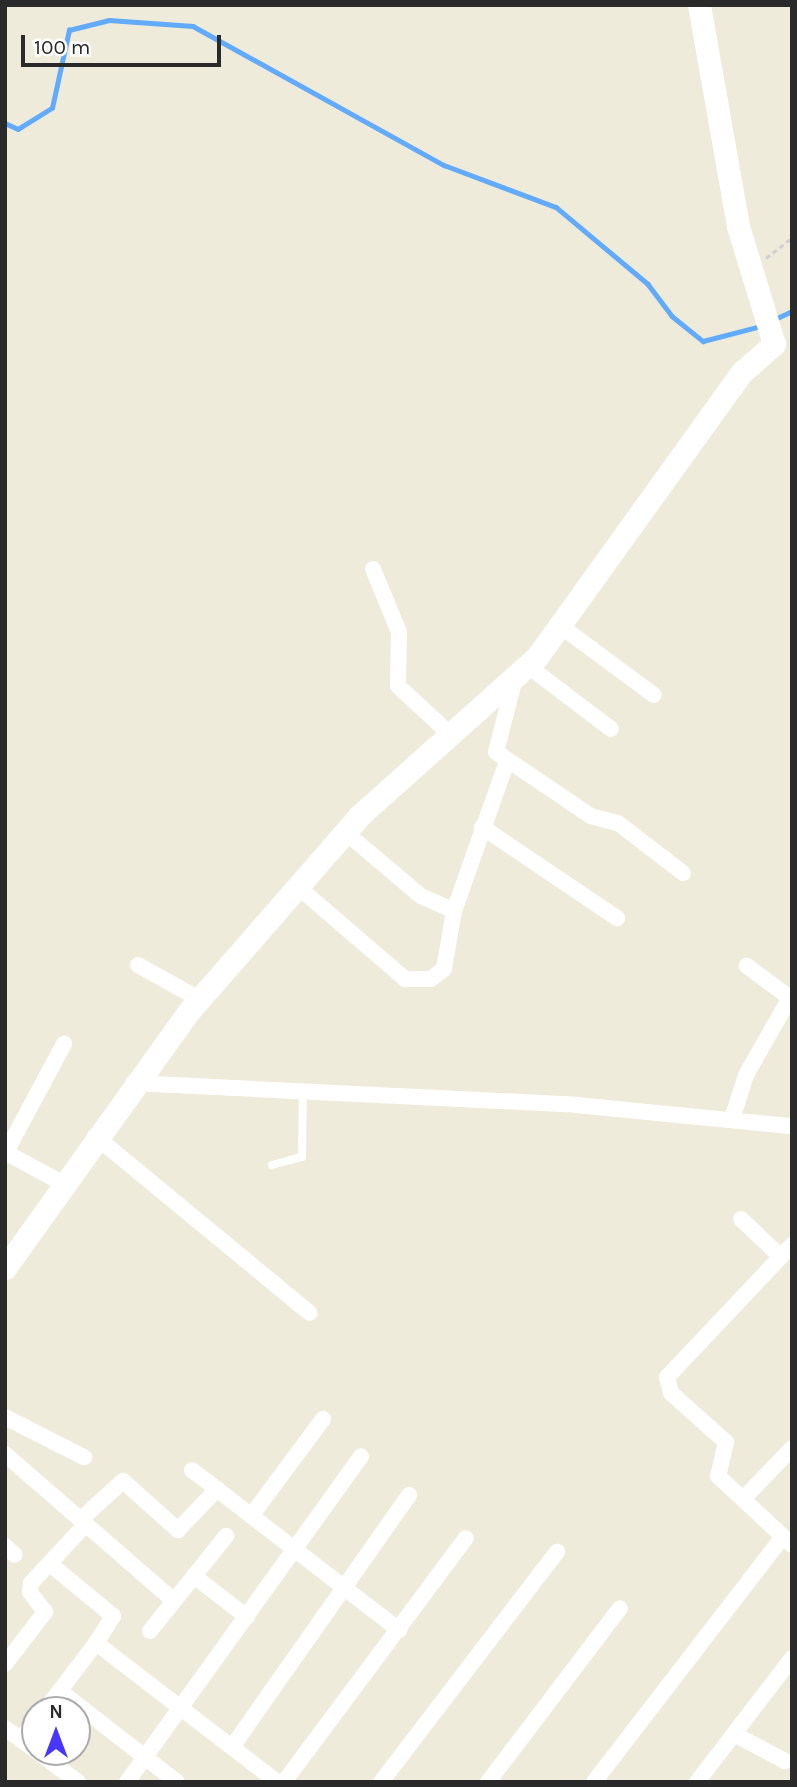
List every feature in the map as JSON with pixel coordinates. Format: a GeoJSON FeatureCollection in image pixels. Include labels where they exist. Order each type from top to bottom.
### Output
{"type":"FeatureCollection","features":[{"type":"Feature","properties":{"kind":"street"},"geometry":{"type":"LineString","coordinates":[[5,1268],[133,1083],[199,999],[345,832],[449,733],[522,672],[562,627],[731,387],[774,344],[773,332],[730,188],[699,5]]}},
{"type":"Feature","properties":{"kind":"street"},"geometry":{"type":"LineString","coordinates":[[373,569],[399,632],[398,686],[449,733]]}},
{"type":"Feature","properties":{"kind":"street"},"geometry":{"type":"LineString","coordinates":[[562,627],[654,695]]}},
{"type":"Feature","properties":{"kind":"street"},"geometry":{"type":"LineString","coordinates":[[522,672],[611,729]]}},
{"type":"Feature","properties":{"kind":"street"},"geometry":{"type":"LineString","coordinates":[[522,672],[495,746],[507,761],[592,816],[618,823],[683,873]]}},
{"type":"Feature","properties":{"kind":"street"},"geometry":{"type":"LineString","coordinates":[[297,886],[413,982],[444,969],[454,911],[507,761]]}},
{"type":"Feature","properties":{"kind":"street"},"geometry":{"type":"LineString","coordinates":[[482,827],[617,918]]}},
{"type":"Feature","properties":{"kind":"street"},"geometry":{"type":"LineString","coordinates":[[345,832],[421,896],[454,911]]}},
{"type":"Feature","properties":{"kind":"street"},"geometry":{"type":"LineString","coordinates":[[138,965],[199,999]]}},
{"type":"Feature","properties":{"kind":"street"},"geometry":{"type":"LineString","coordinates":[[732,1119],[746,1074],[790,998],[747,966]]}},
{"type":"Feature","properties":{"kind":"street"},"geometry":{"type":"LineString","coordinates":[[62,1183],[5,1152],[64,1044]]}},
{"type":"Feature","properties":{"kind":"street"},"geometry":{"type":"LineString","coordinates":[[133,1083],[303,1089],[732,1119],[792,1126]]}},
{"type":"Feature","properties":{"kind":"street"},"geometry":{"type":"LineString","coordinates":[[95,1136],[310,1313]]}},
{"type":"Feature","properties":{"kind":"street"},"geometry":{"type":"LineString","coordinates":[[594,1782],[788,1541],[716,1471],[727,1449],[722,1434],[671,1393],[667,1377],[786,1250],[741,1220]]}},
{"type":"Feature","properties":{"kind":"street"},"geometry":{"type":"LineString","coordinates":[[5,1417],[84,1457]]}},
{"type":"Feature","properties":{"kind":"street"},"geometry":{"type":"LineString","coordinates":[[251,1516],[323,1419]]}},
{"type":"Feature","properties":{"kind":"street"},"geometry":{"type":"LineString","coordinates":[[743,1499],[792,1448]]}},
{"type":"Feature","properties":{"kind":"street"},"geometry":{"type":"LineString","coordinates":[[5,1454],[174,1601]]}},
{"type":"Feature","properties":{"kind":"street"},"geometry":{"type":"LineString","coordinates":[[127,1782],[361,1456]]}},
{"type":"Feature","properties":{"kind":"street"},"geometry":{"type":"LineString","coordinates":[[192,1470],[399,1630]]}},
{"type":"Feature","properties":{"kind":"street"},"geometry":{"type":"LineString","coordinates":[[6,1662],[44,1612],[29,1587],[83,1522],[123,1480],[178,1530],[217,1489]]}},
{"type":"Feature","properties":{"kind":"street"},"geometry":{"type":"LineString","coordinates":[[232,1747],[409,1495]]}},
{"type":"Feature","properties":{"kind":"street"},"geometry":{"type":"LineString","coordinates":[[150,1631],[226,1536]]}},
{"type":"Feature","properties":{"kind":"street"},"geometry":{"type":"LineString","coordinates":[[284,1782],[466,1538]]}},
{"type":"Feature","properties":{"kind":"street"},"geometry":{"type":"LineString","coordinates":[[381,1782],[558,1552]]}},
{"type":"Feature","properties":{"kind":"street"},"geometry":{"type":"LineString","coordinates":[[50,1564],[113,1616],[56,1696]]}},
{"type":"Feature","properties":{"kind":"street"},"geometry":{"type":"LineString","coordinates":[[194,1576],[247,1617]]}},
{"type":"Feature","properties":{"kind":"street"},"geometry":{"type":"LineString","coordinates":[[488,1782],[620,1608]]}},
{"type":"Feature","properties":{"kind":"street"},"geometry":{"type":"LineString","coordinates":[[96,1643],[277,1782]]}},
{"type":"Feature","properties":{"kind":"street"},"geometry":{"type":"LineString","coordinates":[[698,1782],[792,1658]]}},
{"type":"Feature","properties":{"kind":"street"},"geometry":{"type":"LineString","coordinates":[[60,1691],[177,1782]]}},
{"type":"Feature","properties":{"kind":"street"},"geometry":{"type":"LineString","coordinates":[[5,1728],[21,1740]]}},
{"type":"Feature","properties":{"kind":"street"},"geometry":{"type":"LineString","coordinates":[[734,1734],[785,1761]]}},
{"type":"Feature","properties":{"kind":"street"},"geometry":{"type":"LineString","coordinates":[[57,1766],[78,1782]]}},
{"type":"Feature","properties":{"kind":"lane"},"geometry":{"type":"LineString","coordinates":[[272,1165],[302,1157],[303,1089]]}},
{"type":"Feature","properties":{"kind":"path"},"geometry":{"type":"LineString","coordinates":[[754,275],[792,238]]}},
{"type":"Feature","properties":{"kind":"waterway"},"geometry":{"type":"LineString","coordinates":[[5,123],[18,129],[52,108],[69,30],[109,20],[193,26],[444,165],[556,207],[648,284],[672,316],[703,341],[761,326]]}},
{"type":"Feature","properties":{"kind":"waterway"},"geometry":{"type":"LineString","coordinates":[[775,319],[792,311]]}}]}
